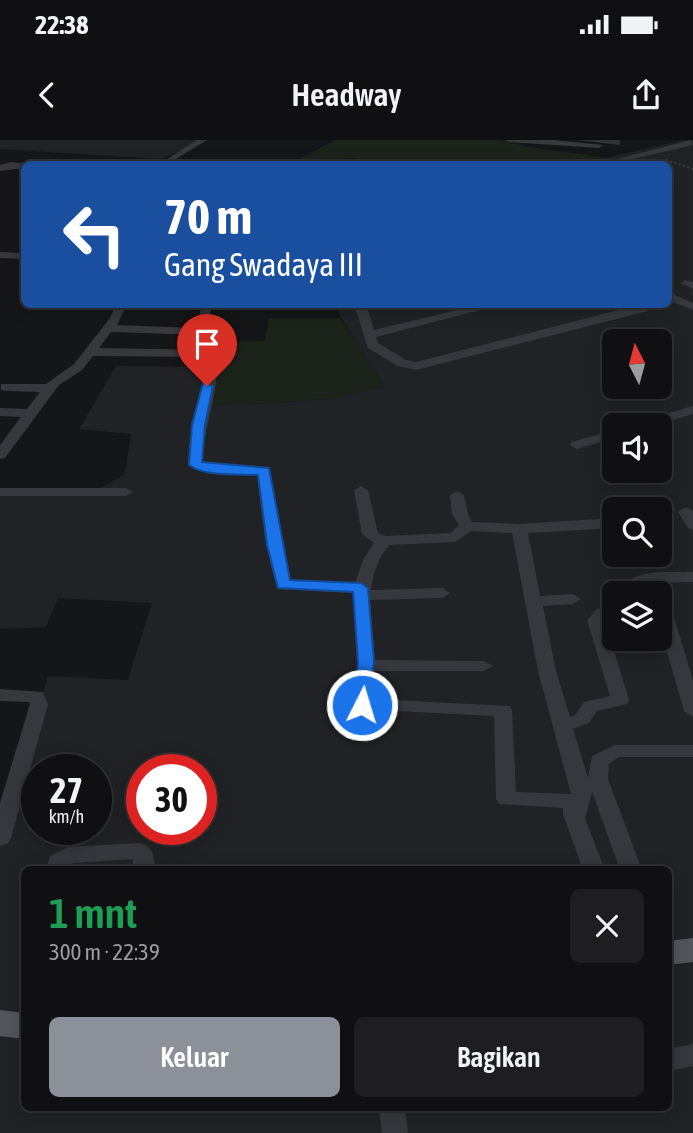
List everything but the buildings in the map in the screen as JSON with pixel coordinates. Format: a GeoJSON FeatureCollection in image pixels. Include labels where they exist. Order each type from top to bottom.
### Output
{"type":"FeatureCollection","features":[{"type":"Feature","properties":{"kind":"main road"},"geometry":{"type":"LineString","coordinates":[[672,953],[693,950]]}},
{"type":"Feature","properties":{"kind":"main road"},"geometry":{"type":"LineString","coordinates":[[0,1023],[21,1026]]}},
{"type":"Feature","properties":{"kind":"street"},"geometry":{"type":"LineString","coordinates":[[192,154],[203,140]]}},
{"type":"Feature","properties":{"kind":"street"},"geometry":{"type":"LineString","coordinates":[[509,140],[599,145]]}},
{"type":"Feature","properties":{"kind":"street"},"geometry":{"type":"LineString","coordinates":[[615,161],[691,144]]}},
{"type":"Feature","properties":{"kind":"street"},"geometry":{"type":"LineString","coordinates":[[167,161],[174,156],[208,153]]}},
{"type":"Feature","properties":{"kind":"street"},"geometry":{"type":"LineString","coordinates":[[0,169],[11,164],[21,165]]}},
{"type":"Feature","properties":{"kind":"street"},"geometry":{"type":"LineString","coordinates":[[0,169],[21,171]]}},
{"type":"Feature","properties":{"kind":"street"},"geometry":{"type":"LineString","coordinates":[[0,255],[21,256]]}},
{"type":"Feature","properties":{"kind":"street"},"geometry":{"type":"LineString","coordinates":[[672,297],[693,307]]}},
{"type":"Feature","properties":{"kind":"street"},"geometry":{"type":"LineString","coordinates":[[0,455],[7,437],[32,413],[52,385],[78,367],[120,308]]}},
{"type":"Feature","properties":{"kind":"street"},"geometry":{"type":"LineString","coordinates":[[361,308],[372,345],[407,365],[422,366],[645,308]]}},
{"type":"Feature","properties":{"kind":"street"},"geometry":{"type":"LineString","coordinates":[[368,335],[481,308]]}},
{"type":"Feature","properties":{"kind":"street"},"geometry":{"type":"LineString","coordinates":[[107,328],[201,332],[205,310]]}},
{"type":"Feature","properties":{"kind":"street"},"geometry":{"type":"LineString","coordinates":[[87,352],[210,353],[212,366],[194,462],[199,466],[219,469],[264,471],[274,545],[283,584],[361,591],[442,593]]}},
{"type":"Feature","properties":{"kind":"street"},"geometry":{"type":"LineString","coordinates":[[32,380],[52,385]]}},
{"type":"Feature","properties":{"kind":"street"},"geometry":{"type":"LineString","coordinates":[[6,387],[52,385]]}},
{"type":"Feature","properties":{"kind":"street"},"geometry":{"type":"LineString","coordinates":[[672,416],[693,410]]}},
{"type":"Feature","properties":{"kind":"street"},"geometry":{"type":"LineString","coordinates":[[0,412],[32,413]]}},
{"type":"Feature","properties":{"kind":"street"},"geometry":{"type":"LineString","coordinates":[[577,445],[602,438]]}},
{"type":"Feature","properties":{"kind":"street"},"geometry":{"type":"LineString","coordinates":[[361,491],[370,534],[375,539],[386,541],[455,537],[467,526],[519,529],[602,524]]}},
{"type":"Feature","properties":{"kind":"street"},"geometry":{"type":"LineString","coordinates":[[0,492],[126,492]]}},
{"type":"Feature","properties":{"kind":"street"},"geometry":{"type":"LineString","coordinates":[[457,495],[460,514],[467,526]]}},
{"type":"Feature","properties":{"kind":"street"},"geometry":{"type":"LineString","coordinates":[[519,529],[547,671],[582,792],[578,817],[595,866]]}},
{"type":"Feature","properties":{"kind":"street"},"geometry":{"type":"LineString","coordinates":[[386,541],[380,544],[374,554],[361,591],[366,665],[362,705],[503,710],[506,799],[574,801],[573,814],[594,866]]}},
{"type":"Feature","properties":{"kind":"street"},"geometry":{"type":"LineString","coordinates":[[636,581],[643,578],[693,577]]}},
{"type":"Feature","properties":{"kind":"street"},"geometry":{"type":"LineString","coordinates":[[533,601],[573,599]]}},
{"type":"Feature","properties":{"kind":"street"},"geometry":{"type":"LineString","coordinates":[[602,614],[596,621],[602,641]]}},
{"type":"Feature","properties":{"kind":"street"},"geometry":{"type":"LineString","coordinates":[[672,639],[693,711]]}},
{"type":"Feature","properties":{"kind":"street"},"geometry":{"type":"LineString","coordinates":[[563,726],[582,719],[591,706],[620,700],[605,651]]}},
{"type":"Feature","properties":{"kind":"street"},"geometry":{"type":"LineString","coordinates":[[366,665],[484,666]]}},
{"type":"Feature","properties":{"kind":"street"},"geometry":{"type":"LineString","coordinates":[[0,695],[39,698],[0,838]]}},
{"type":"Feature","properties":{"kind":"street"},"geometry":{"type":"LineString","coordinates":[[630,866],[598,779],[599,761],[615,751],[693,751]]}},
{"type":"Feature","properties":{"kind":"street"},"geometry":{"type":"LineString","coordinates":[[58,866],[58,862],[68,855],[140,851],[143,854],[144,866]]}},
{"type":"Feature","properties":{"kind":"street"},"geometry":{"type":"LineString","coordinates":[[672,1059],[693,1055]]}},
{"type":"Feature","properties":{"kind":"street"},"geometry":{"type":"LineString","coordinates":[[391,1111],[395,1133]]}},
{"type":"Feature","properties":{"kind":"shaded area"},"geometry":{"type":"Polygon","coordinates":[[[0,140],[198,140],[192,146],[161,159],[0,149],[0,140]]]}},
{"type":"Feature","properties":{"kind":"shaded area"},"geometry":{"type":"Polygon","coordinates":[[[335,140],[501,140],[523,146],[608,158],[594,161],[362,161],[354,158],[296,161],[335,140]]]}},
{"type":"Feature","properties":{"kind":"shaded area"},"geometry":{"type":"Polygon","coordinates":[[[693,140],[693,1133],[0,1133],[0,839],[21,768],[21,845],[112,845],[112,754],[25,754],[48,676],[128,680],[152,603],[58,598],[46,627],[0,629],[0,496],[91,494],[125,474],[131,434],[79,429],[116,366],[212,367],[206,407],[329,399],[385,387],[338,312],[340,308],[672,308],[672,161],[592,161],[693,140]]]}},
{"type":"Feature","properties":{"kind":"shaded area"},"geometry":{"type":"Polygon","coordinates":[[[269,318],[341,318],[386,387],[329,399],[205,407],[212,367],[212,342],[265,341],[269,318]]]}},
{"type":"Feature","properties":{"kind":"route"},"geometry":{"type":"LineString","coordinates":[[207,386],[195,465],[226,470],[263,469],[274,545],[283,584],[361,588],[366,662],[362,705]]}}]}
